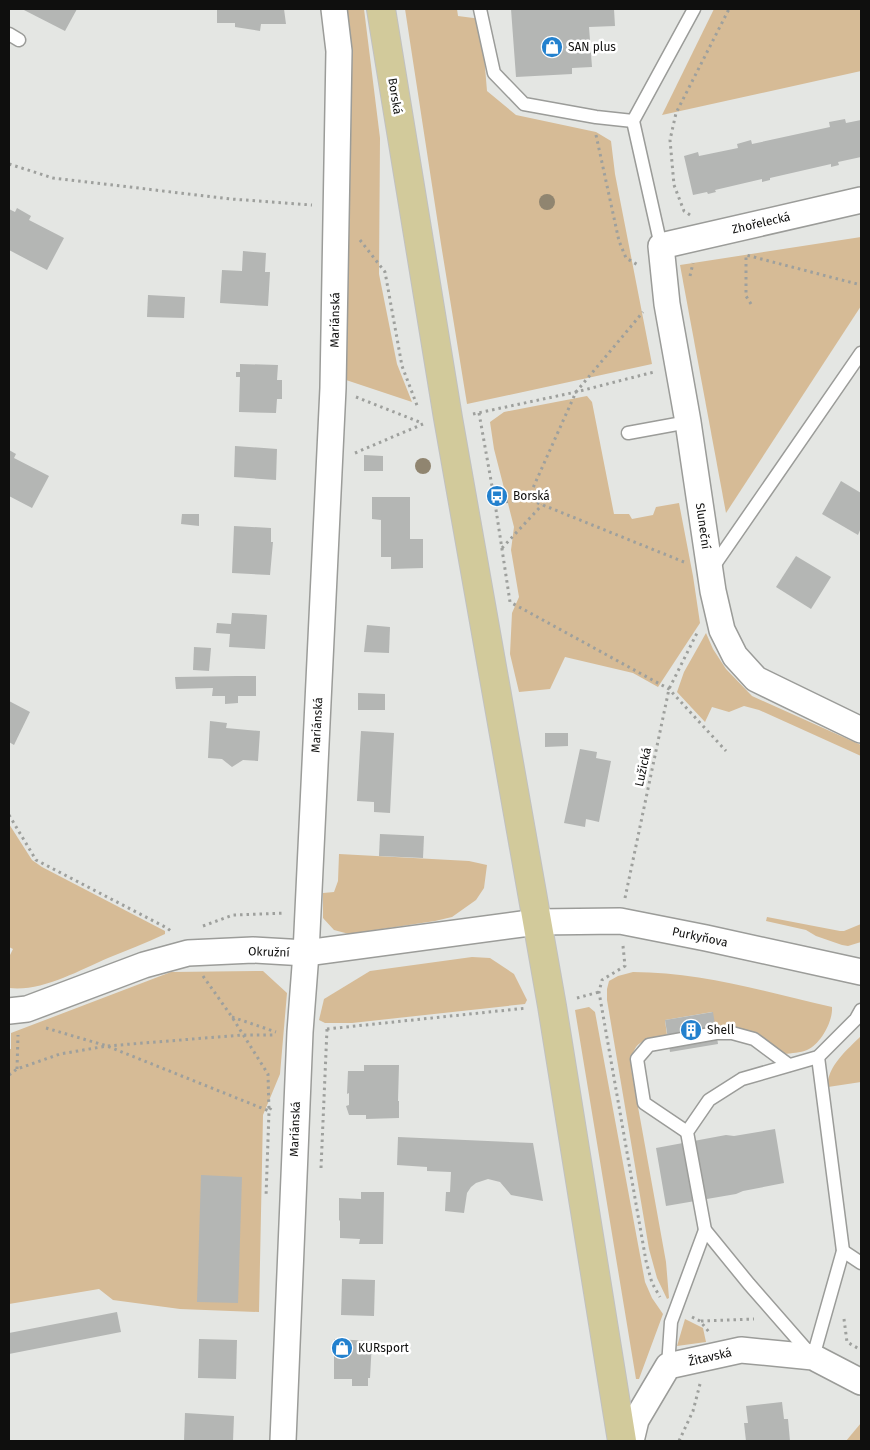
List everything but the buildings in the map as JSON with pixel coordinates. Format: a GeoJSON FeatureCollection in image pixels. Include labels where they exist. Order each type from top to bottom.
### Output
{"type":"FeatureCollection","features":[{"type":"Feature","properties":{"kind":"main road","name":"Borská"},"geometry":{"type":"LineString","coordinates":[[381,9],[436,421],[537,922],[622,1441]]}},
{"type":"Feature","properties":{"kind":"street","name":"Mariánská"},"geometry":{"type":"LineString","coordinates":[[283,1441],[300,1032],[306,953],[333,388],[329,208],[339,51],[334,9]]}},
{"type":"Feature","properties":{"kind":"street","name":"Zhořelecká"},"geometry":{"type":"LineString","coordinates":[[661,246],[861,200]]}},
{"type":"Feature","properties":{"kind":"street","name":"Sluneční"},"geometry":{"type":"LineString","coordinates":[[661,246],[667,304],[688,422],[710,572],[722,630],[735,656],[756,679],[861,730]]}},
{"type":"Feature","properties":{"kind":"street","name":"Purkyňova"},"geometry":{"type":"LineString","coordinates":[[537,922],[620,921],[861,972]]}},
{"type":"Feature","properties":{"kind":"street","name":"Okružní"},"geometry":{"type":"LineString","coordinates":[[16,1020],[27,1009],[144,965],[188,953],[254,950],[306,953],[537,922]]}},
{"type":"Feature","properties":{"kind":"street","name":"Žitavská"},"geometry":{"type":"LineString","coordinates":[[668,1366],[741,1350],[813,1357],[861,1382]]}},
{"type":"Feature","properties":{"kind":"street"},"geometry":{"type":"LineString","coordinates":[[631,1441],[636,1420],[668,1366]]}},
{"type":"Feature","properties":{"kind":"lane"},"geometry":{"type":"LineString","coordinates":[[480,9],[494,73],[524,104],[596,117],[633,121]]}},
{"type":"Feature","properties":{"kind":"lane"},"geometry":{"type":"LineString","coordinates":[[661,246],[633,121],[694,9]]}},
{"type":"Feature","properties":{"kind":"lane"},"geometry":{"type":"LineString","coordinates":[[710,572],[861,352]]}},
{"type":"Feature","properties":{"kind":"lane"},"geometry":{"type":"LineString","coordinates":[[628,433],[688,422]]}},
{"type":"Feature","properties":{"kind":"lane"},"geometry":{"type":"LineString","coordinates":[[813,1357],[705,1230],[687,1132],[709,1100],[742,1079],[818,1057],[856,1019],[861,1010]]}},
{"type":"Feature","properties":{"kind":"lane"},"geometry":{"type":"LineString","coordinates":[[687,1132],[644,1103],[637,1059],[649,1045],[716,1033],[732,1034],[754,1039],[789,1065]]}},
{"type":"Feature","properties":{"kind":"lane"},"geometry":{"type":"LineString","coordinates":[[813,1357],[843,1251],[818,1057]]}},
{"type":"Feature","properties":{"kind":"lane"},"geometry":{"type":"LineString","coordinates":[[668,1366],[672,1322],[705,1230]]}},
{"type":"Feature","properties":{"kind":"lane"},"geometry":{"type":"LineString","coordinates":[[843,1251],[861,1263]]}},
{"type":"Feature","properties":{"kind":"path"},"geometry":{"type":"LineString","coordinates":[[691,217],[684,210],[674,184],[670,140],[676,113],[729,9]]}},
{"type":"Feature","properties":{"kind":"path"},"geometry":{"type":"LineString","coordinates":[[596,117],[596,132],[620,241],[626,258],[638,265],[640,274]]}},
{"type":"Feature","properties":{"kind":"path"},"geometry":{"type":"LineString","coordinates":[[9,164],[53,178],[231,199],[329,208],[385,272],[402,366],[436,421]]}},
{"type":"Feature","properties":{"kind":"path"},"geometry":{"type":"LineString","coordinates":[[751,304],[746,296],[746,255],[861,285]]}},
{"type":"Feature","properties":{"kind":"path"},"geometry":{"type":"LineString","coordinates":[[528,499],[576,392],[647,307],[667,304]]}},
{"type":"Feature","properties":{"kind":"path"},"geometry":{"type":"LineString","coordinates":[[353,454],[436,421],[576,392],[679,366]]}},
{"type":"Feature","properties":{"kind":"path"},"geometry":{"type":"LineString","coordinates":[[333,388],[436,421]]}},
{"type":"Feature","properties":{"kind":"path"},"geometry":{"type":"LineString","coordinates":[[479,412],[510,602],[669,689],[726,751]]}},
{"type":"Feature","properties":{"kind":"path"},"geometry":{"type":"LineString","coordinates":[[495,503],[528,499],[710,572]]}},
{"type":"Feature","properties":{"kind":"path"},"geometry":{"type":"LineString","coordinates":[[502,548],[542,505]]}},
{"type":"Feature","properties":{"kind":"path","name":"Lužická"},"geometry":{"type":"LineString","coordinates":[[599,992],[602,980],[625,966],[620,921],[669,689],[698,632]]}},
{"type":"Feature","properties":{"kind":"path"},"geometry":{"type":"LineString","coordinates":[[9,815],[36,860],[167,928],[176,936],[232,1017],[268,1074],[269,1112]]}},
{"type":"Feature","properties":{"kind":"path"},"geometry":{"type":"LineString","coordinates":[[200,927],[233,915],[293,912]]}},
{"type":"Feature","properties":{"kind":"path"},"geometry":{"type":"LineString","coordinates":[[300,1032],[552,1006],[599,992],[646,1261],[652,1283],[663,1304],[700,1321],[712,1336],[693,1411],[679,1441]]}},
{"type":"Feature","properties":{"kind":"path"},"geometry":{"type":"LineString","coordinates":[[9,1075],[17,1069],[60,1054],[107,1046],[242,1035],[284,1034],[232,1017]]}},
{"type":"Feature","properties":{"kind":"path"},"geometry":{"type":"LineString","coordinates":[[16,1020],[18,1034],[17,1069]]}},
{"type":"Feature","properties":{"kind":"path"},"geometry":{"type":"LineString","coordinates":[[40,1027],[107,1046],[269,1112]]}},
{"type":"Feature","properties":{"kind":"path"},"geometry":{"type":"LineString","coordinates":[[269,1112],[273,1104]]}},
{"type":"Feature","properties":{"kind":"path"},"geometry":{"type":"LineString","coordinates":[[844,1315],[846,1342],[861,1350]]}},
{"type":"Feature","properties":{"kind":"path"},"geometry":{"type":"LineString","coordinates":[[700,1321],[778,1318]]}},
{"type":"Feature","properties":{"kind":"shaded area"},"geometry":{"type":"Polygon","coordinates":[[[347,9],[364,9],[380,138],[379,274],[397,364],[412,402],[346,380],[350,39],[347,9]]]}},
{"type":"Feature","properties":{"kind":"shaded area"},"geometry":{"type":"Polygon","coordinates":[[[405,9],[457,9],[458,16],[481,19],[487,91],[516,115],[596,132],[611,141],[615,174],[652,364],[467,404],[405,9]]]}},
{"type":"Feature","properties":{"kind":"shaded area"},"geometry":{"type":"Polygon","coordinates":[[[714,9],[861,9],[861,71],[662,115],[714,9]]]}},
{"type":"Feature","properties":{"kind":"shaded area"},"geometry":{"type":"Polygon","coordinates":[[[861,237],[861,306],[726,513],[680,265],[861,237]]]}},
{"type":"Feature","properties":{"kind":"shaded area"},"geometry":{"type":"Polygon","coordinates":[[[587,396],[592,402],[614,514],[629,514],[632,519],[653,515],[656,507],[679,503],[700,623],[658,687],[633,673],[565,657],[550,689],[519,692],[510,654],[512,613],[519,597],[511,550],[514,527],[494,449],[490,422],[504,412],[587,396]]]}},
{"type":"Feature","properties":{"kind":"shaded area"},"geometry":{"type":"Polygon","coordinates":[[[706,633],[713,649],[726,669],[752,696],[861,745],[861,756],[759,710],[744,706],[729,712],[712,707],[705,722],[677,692],[684,672],[706,633]]]}},
{"type":"Feature","properties":{"kind":"shaded area"},"geometry":{"type":"Polygon","coordinates":[[[9,824],[32,860],[165,931],[165,934],[46,984],[34,987],[9,988],[9,957],[13,949],[9,947],[9,824]]]}},
{"type":"Feature","properties":{"kind":"shaded area"},"geometry":{"type":"Polygon","coordinates":[[[339,854],[469,861],[487,865],[484,888],[476,900],[452,917],[349,934],[334,930],[323,918],[323,893],[334,892],[338,881],[339,854]]]}},
{"type":"Feature","properties":{"kind":"shaded area"},"geometry":{"type":"Polygon","coordinates":[[[767,917],[840,931],[861,924],[861,942],[848,946],[842,945],[816,936],[806,930],[766,921],[767,917]]]}},
{"type":"Feature","properties":{"kind":"shaded area"},"geometry":{"type":"Polygon","coordinates":[[[472,957],[490,958],[514,974],[527,1000],[525,1004],[352,1023],[325,1023],[319,1020],[324,999],[370,971],[472,957]]]}},
{"type":"Feature","properties":{"kind":"shaded area"},"geometry":{"type":"Polygon","coordinates":[[[263,971],[287,993],[280,1074],[263,1115],[259,1312],[180,1309],[113,1300],[99,1289],[9,1304],[9,1049],[11,1049],[11,1033],[171,972],[263,971]]]}},
{"type":"Feature","properties":{"kind":"shaded area"},"geometry":{"type":"Polygon","coordinates":[[[633,972],[683,975],[708,979],[832,1007],[832,1013],[825,1032],[817,1043],[802,1052],[784,1054],[760,1036],[745,1030],[715,1027],[712,1012],[665,1020],[667,1035],[645,1040],[640,1043],[634,1052],[631,1068],[666,1262],[669,1298],[667,1299],[657,1278],[649,1249],[607,1000],[609,981],[618,976],[633,972]]]}},
{"type":"Feature","properties":{"kind":"shaded area"},"geometry":{"type":"Polygon","coordinates":[[[589,1007],[595,1012],[645,1282],[652,1298],[663,1314],[639,1379],[636,1379],[575,1010],[589,1007]]]}},
{"type":"Feature","properties":{"kind":"shaded area"},"geometry":{"type":"Polygon","coordinates":[[[861,1036],[861,1082],[828,1087],[830,1072],[844,1053],[861,1036]]]}},
{"type":"Feature","properties":{"kind":"shaded area"},"geometry":{"type":"Polygon","coordinates":[[[685,1319],[703,1328],[706,1342],[677,1346],[685,1319]]]}},
{"type":"Feature","properties":{"kind":"shaded area"},"geometry":{"type":"Polygon","coordinates":[[[861,1423],[861,1441],[846,1441],[861,1423]]]}},
{"type":"Feature","properties":{"kind":"place","name":"SAN plus"},"geometry":{"type":"Point","coordinates":[552,47]}},
{"type":"Feature","properties":{"kind":"place","name":"Borská"},"geometry":{"type":"Point","coordinates":[497,496]}},
{"type":"Feature","properties":{"kind":"place","name":"Shell"},"geometry":{"type":"Point","coordinates":[691,1030]}},
{"type":"Feature","properties":{"kind":"place","name":"KURsport"},"geometry":{"type":"Point","coordinates":[342,1348]}}]}
